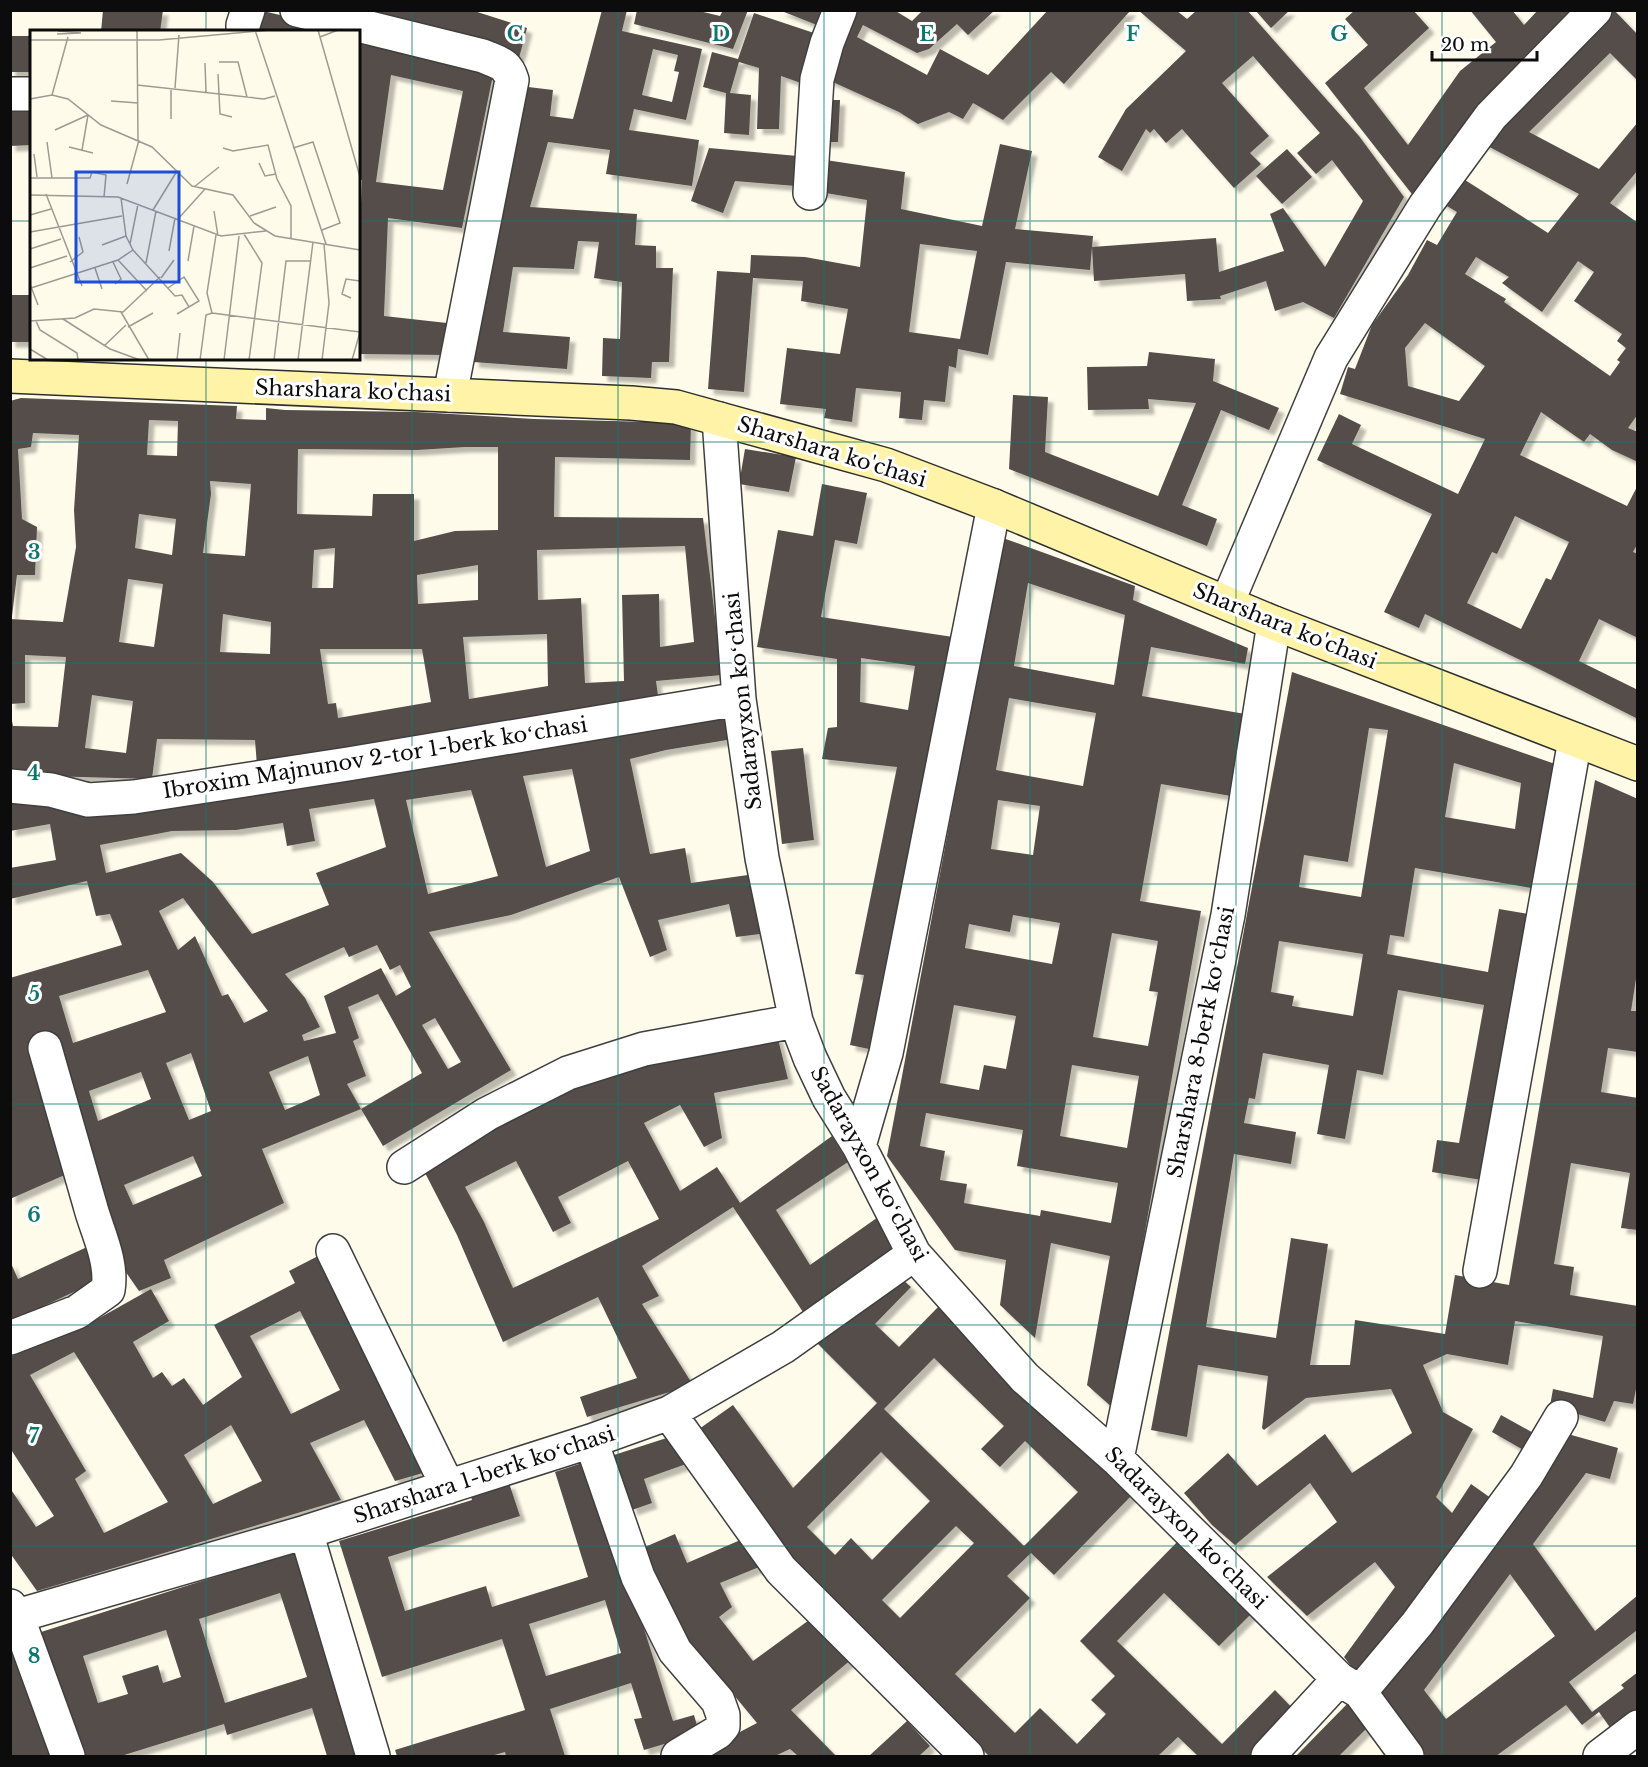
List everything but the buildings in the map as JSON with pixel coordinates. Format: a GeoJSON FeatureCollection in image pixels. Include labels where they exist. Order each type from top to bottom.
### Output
{"type":"FeatureCollection","features":[{"type":"Feature","properties":{"kind":"street"},"geometry":{"type":"LineString","coordinates":[[243,30],[248,10]]}},
{"type":"Feature","properties":{"kind":"street"},"geometry":{"type":"LineString","coordinates":[[297,10],[483,56],[504,65],[510,72],[512,81],[450,395]]}},
{"type":"Feature","properties":{"kind":"street"},"geometry":{"type":"LineString","coordinates":[[810,193],[817,79],[827,43],[840,10]]}},
{"type":"Feature","properties":{"kind":"street"},"geometry":{"type":"LineString","coordinates":[[1227,603],[1331,358],[1425,206],[1491,116],[1595,10]]}},
{"type":"Feature","properties":{"kind":"street"},"geometry":{"type":"LineString","coordinates":[[10,94],[30,94]]}},
{"type":"Feature","properties":{"kind":"street","name":"Sharshara ko'chasi"},"geometry":{"type":"LineString","coordinates":[[10,376],[676,407],[886,465],[994,506],[1274,623],[1575,740],[1635,759]]}},
{"type":"Feature","properties":{"kind":"street","name":"Sadarayxon koʻchasi"},"geometry":{"type":"LineString","coordinates":[[718,419],[739,699],[762,858],[796,1021],[829,1098],[859,1146],[914,1254],[1025,1378],[1117,1459],[1350,1686],[1407,1756]]}},
{"type":"Feature","properties":{"kind":"street"},"geometry":{"type":"LineString","coordinates":[[859,1146],[886,1053],[994,506]]}},
{"type":"Feature","properties":{"kind":"street","name":"Sharshara 8-berk koʻchasi"},"geometry":{"type":"LineString","coordinates":[[1117,1459],[1228,915],[1274,623]]}},
{"type":"Feature","properties":{"kind":"street","name":"Ibroxim Majnunov 2-tor 1-berk koʻchasi"},"geometry":{"type":"LineString","coordinates":[[10,786],[51,790],[88,800],[134,797],[739,699]]}},
{"type":"Feature","properties":{"kind":"street"},"geometry":{"type":"LineString","coordinates":[[1480,1271],[1575,740]]}},
{"type":"Feature","properties":{"kind":"street"},"geometry":{"type":"LineString","coordinates":[[404,1167],[487,1114],[568,1073],[644,1049],[796,1021]]}},
{"type":"Feature","properties":{"kind":"street"},"geometry":{"type":"LineString","coordinates":[[10,1338],[77,1312],[108,1290],[109,1282],[107,1261],[45,1048]]}},
{"type":"Feature","properties":{"kind":"street"},"geometry":{"type":"LineString","coordinates":[[333,1251],[448,1487]]}},
{"type":"Feature","properties":{"kind":"street","name":"Sharshara 1-berk koʻchasi"},"geometry":{"type":"LineString","coordinates":[[13,1613],[306,1532],[591,1441],[669,1413],[783,1347],[914,1254]]}},
{"type":"Feature","properties":{"kind":"street"},"geometry":{"type":"LineString","coordinates":[[669,1413],[781,1570],[967,1756]]}},
{"type":"Feature","properties":{"kind":"street"},"geometry":{"type":"LineString","coordinates":[[1268,1756],[1350,1686],[1417,1624],[1526,1476],[1561,1418]]}},
{"type":"Feature","properties":{"kind":"street"},"geometry":{"type":"LineString","coordinates":[[591,1441],[639,1577],[675,1651],[718,1701],[723,1714],[723,1726],[718,1732],[678,1756]]}},
{"type":"Feature","properties":{"kind":"street"},"geometry":{"type":"LineString","coordinates":[[306,1532],[373,1756]]}},
{"type":"Feature","properties":{"kind":"street"},"geometry":{"type":"LineString","coordinates":[[13,1613],[68,1756]]}},
{"type":"Feature","properties":{"kind":"street"},"geometry":{"type":"LineString","coordinates":[[1600,1756],[1638,1727]]}}]}
